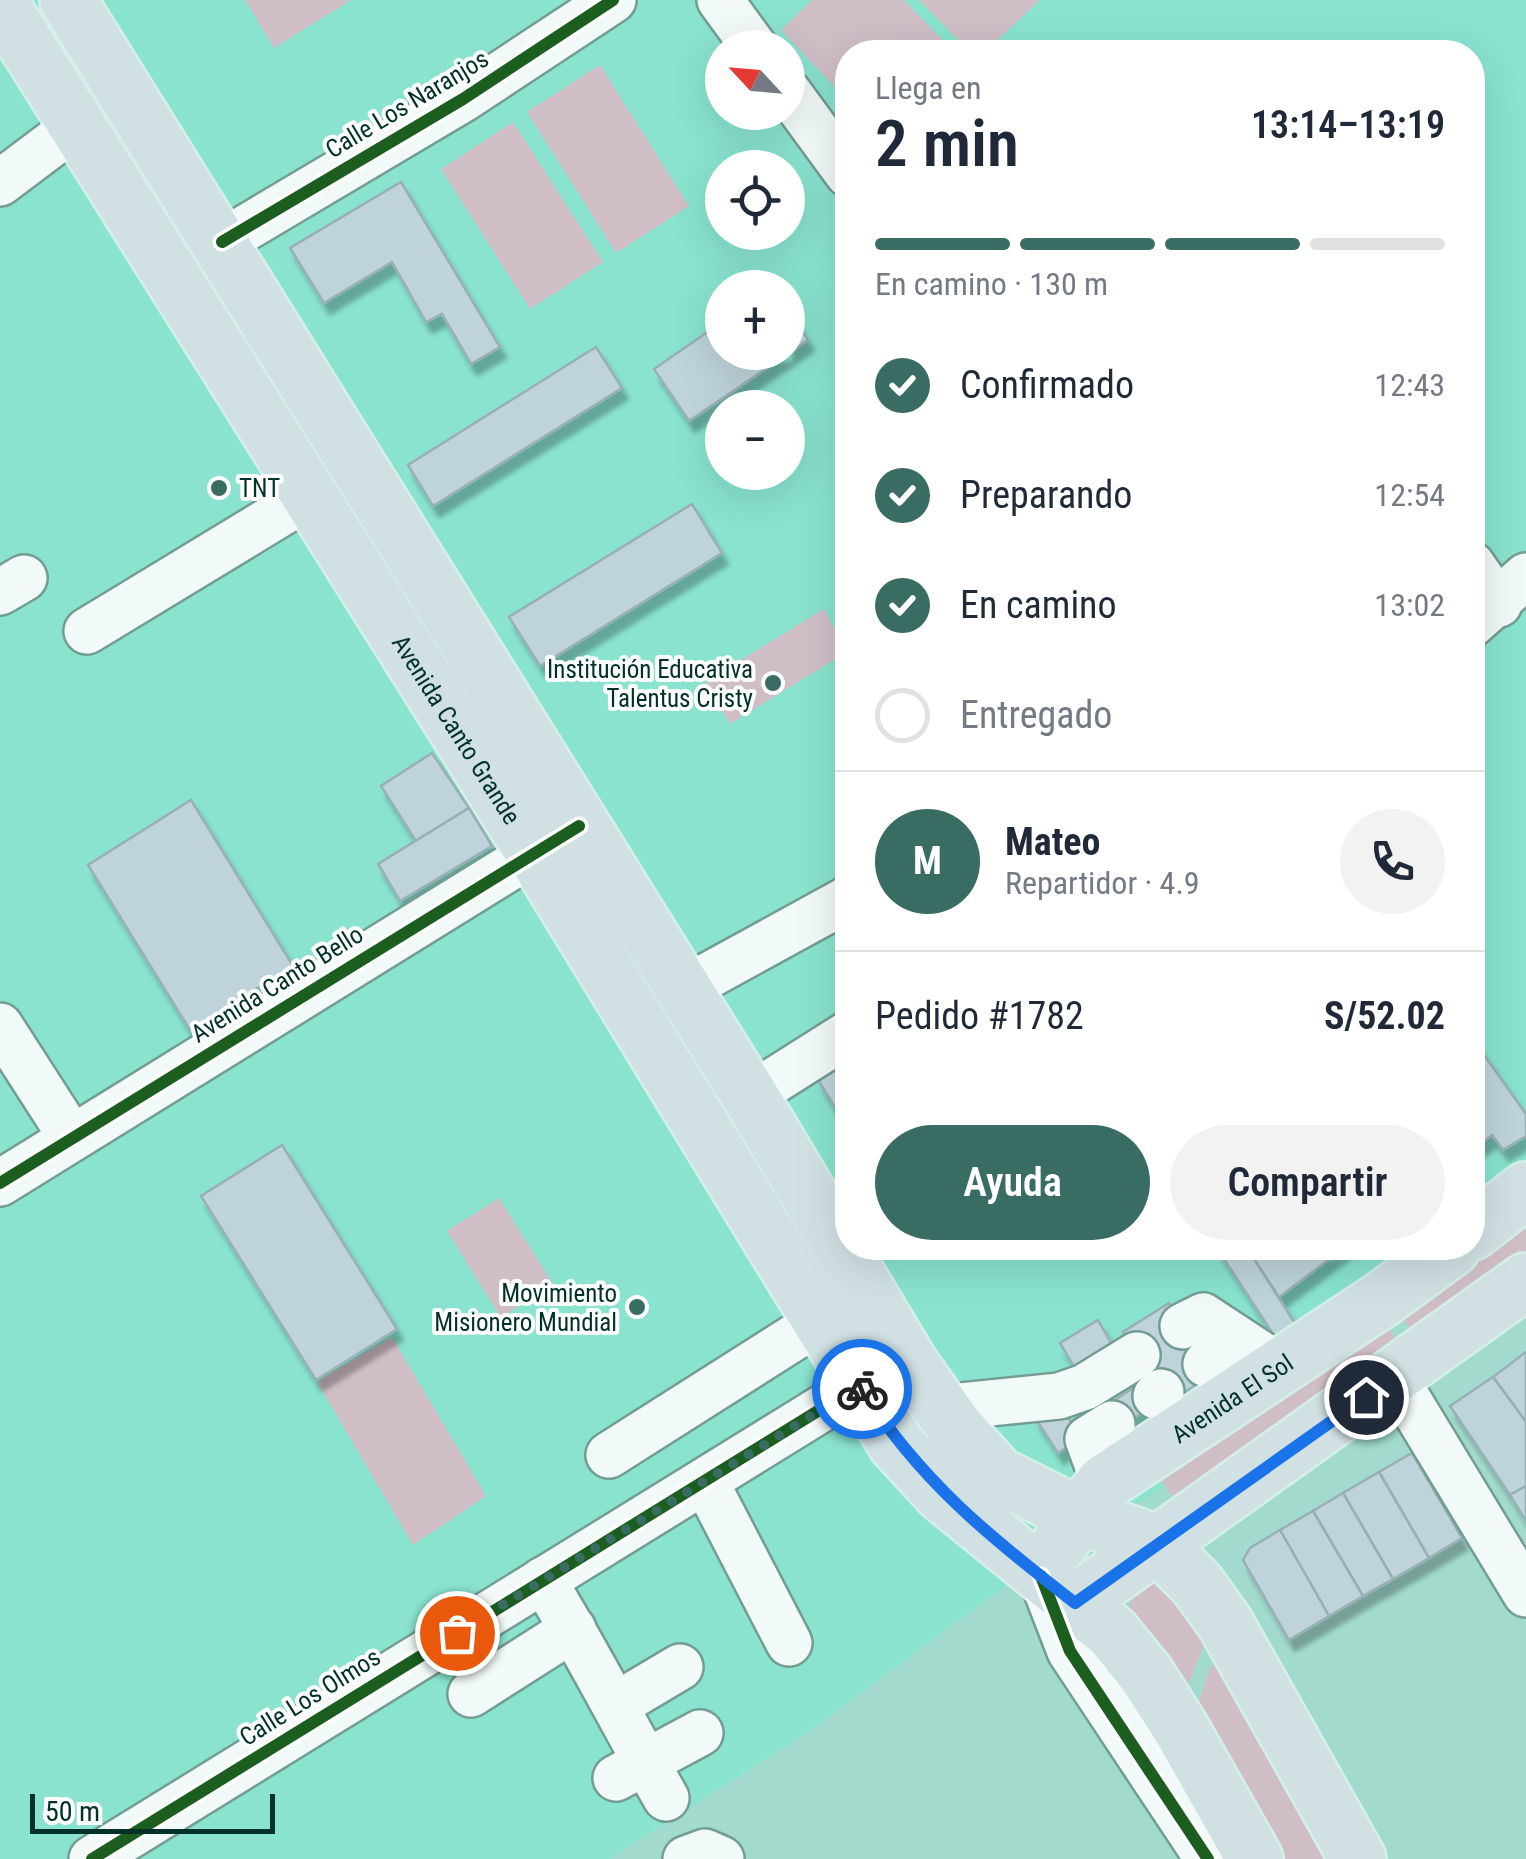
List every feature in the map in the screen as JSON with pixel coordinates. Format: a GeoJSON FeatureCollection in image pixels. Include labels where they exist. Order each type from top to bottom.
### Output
{"type":"FeatureCollection","features":[{"type":"Feature","properties":{"kind":"main road","name":"Avenida Canto Grande"},"geometry":{"type":"LineString","coordinates":[[68,0],[222,242],[820,1321],[896,1444],[942,1494],[1112,1632],[1147,1675],[1255,1859]]}},
{"type":"Feature","properties":{"kind":"main road","name":"Avenida Canto Grande"},"geometry":{"type":"LineString","coordinates":[[0,3],[310,495],[556,839],[682,990],[835,1240]]}},
{"type":"Feature","properties":{"kind":"main road"},"geometry":{"type":"LineString","coordinates":[[1485,1222],[1526,1190]]}},
{"type":"Feature","properties":{"kind":"main road","name":"Avenida Canto Grande"},"geometry":{"type":"LineString","coordinates":[[847,1260],[898,1346],[942,1408],[998,1475],[1095,1465],[1156,1543]]}},
{"type":"Feature","properties":{"kind":"main road","name":"Avenida El Sol"},"geometry":{"type":"LineString","coordinates":[[1058,1589],[1095,1465],[1242,1357],[1429,1260]]}},
{"type":"Feature","properties":{"kind":"main road"},"geometry":{"type":"LineString","coordinates":[[1058,1589],[1156,1543],[1395,1378],[1526,1281]]}},
{"type":"Feature","properties":{"kind":"main road"},"geometry":{"type":"LineString","coordinates":[[1156,1543],[1198,1584],[1225,1624],[1358,1859]]}},
{"type":"Feature","properties":{"kind":"street","name":"Calle Los Naranjos"},"geometry":{"type":"LineString","coordinates":[[222,242],[463,99],[613,0]]}},
{"type":"Feature","properties":{"kind":"street"},"geometry":{"type":"LineString","coordinates":[[720,0],[741,30]]}},
{"type":"Feature","properties":{"kind":"street"},"geometry":{"type":"LineString","coordinates":[[805,115],[835,156]]}},
{"type":"Feature","properties":{"kind":"street"},"geometry":{"type":"LineString","coordinates":[[0,182],[77,125]]}},
{"type":"Feature","properties":{"kind":"street"},"geometry":{"type":"LineString","coordinates":[[87,631],[310,495]]}},
{"type":"Feature","properties":{"kind":"street","name":"Avenida Canto Bello"},"geometry":{"type":"LineString","coordinates":[[0,1182],[556,839]]}},
{"type":"Feature","properties":{"kind":"street"},"geometry":{"type":"LineString","coordinates":[[682,990],[835,906]]}},
{"type":"Feature","properties":{"kind":"street"},"geometry":{"type":"LineString","coordinates":[[0,1026],[72,1138]]}},
{"type":"Feature","properties":{"kind":"street"},"geometry":{"type":"LineString","coordinates":[[750,1096],[835,1042]]}},
{"type":"Feature","properties":{"kind":"street"},"geometry":{"type":"LineString","coordinates":[[1183,1326],[1203,1316],[1242,1357]]}},
{"type":"Feature","properties":{"kind":"street"},"geometry":{"type":"LineString","coordinates":[[609,1456],[820,1321]]}},
{"type":"Feature","properties":{"kind":"street"},"geometry":{"type":"LineString","coordinates":[[942,1408],[1059,1396],[1084,1387],[1138,1355]]}},
{"type":"Feature","properties":{"kind":"street"},"geometry":{"type":"LineString","coordinates":[[1395,1378],[1526,1594]]}},
{"type":"Feature","properties":{"kind":"street","name":"Calle Los Olmos"},"geometry":{"type":"LineString","coordinates":[[92,1859],[860,1386]]}},
{"type":"Feature","properties":{"kind":"street"},"geometry":{"type":"LineString","coordinates":[[1059,1396],[1095,1465]]}},
{"type":"Feature","properties":{"kind":"street"},"geometry":{"type":"LineString","coordinates":[[705,1480],[789,1643]]}},
{"type":"Feature","properties":{"kind":"street"},"geometry":{"type":"LineString","coordinates":[[543,1580],[616,1705],[643,1779],[700,1733]]}},
{"type":"Feature","properties":{"kind":"street"},"geometry":{"type":"LineString","coordinates":[[1058,1589],[1070,1651],[1208,1859]]}},
{"type":"Feature","properties":{"kind":"street"},"geometry":{"type":"LineString","coordinates":[[471,1694],[573,1629]]}},
{"type":"Feature","properties":{"kind":"street"},"geometry":{"type":"LineString","coordinates":[[616,1705],[680,1667]]}},
{"type":"Feature","properties":{"kind":"street"},"geometry":{"type":"LineString","coordinates":[[686,1859],[701,1852],[720,1859]]}},
{"type":"Feature","properties":{"kind":"shaded area"},"geometry":{"type":"Polygon","coordinates":[[[0,0],[1526,0],[1526,1219],[1485,1251],[1485,40],[835,40],[835,1260],[1474,1260],[1257,1430],[1019,1576],[805,1734],[609,1859],[0,1859],[0,0]]]}},
{"type":"Feature","properties":{"kind":"shaded area"},"geometry":{"type":"Polygon","coordinates":[[[245,0],[351,0],[274,48],[245,0]]]}},
{"type":"Feature","properties":{"kind":"shaded area"},"geometry":{"type":"Polygon","coordinates":[[[812,0],[904,0],[942,40],[835,40],[835,87],[805,55],[805,30],[781,30],[812,0]]]}},
{"type":"Feature","properties":{"kind":"shaded area"},"geometry":{"type":"Polygon","coordinates":[[[919,0],[1040,0],[998,40],[958,40],[919,0]]]}},
{"type":"Feature","properties":{"kind":"shaded area"},"geometry":{"type":"Polygon","coordinates":[[[600,65],[689,206],[616,253],[527,112],[600,65]]]}},
{"type":"Feature","properties":{"kind":"shaded area"},"geometry":{"type":"Polygon","coordinates":[[[513,122],[603,262],[530,309],[441,169],[513,122]]]}},
{"type":"Feature","properties":{"kind":"shaded area"},"geometry":{"type":"Polygon","coordinates":[[[824,609],[835,630],[835,659],[730,724],[705,682],[824,609]]]}},
{"type":"Feature","properties":{"kind":"shaded area"},"geometry":{"type":"Polygon","coordinates":[[[499,1198],[553,1284],[501,1318],[447,1231],[499,1198]]]}},
{"type":"Feature","properties":{"kind":"shaded area"},"geometry":{"type":"Polygon","coordinates":[[[1526,1208],[1526,1268],[1417,1338],[1401,1317],[1466,1260],[1485,1260],[1485,1244],[1526,1208]]]}},
{"type":"Feature","properties":{"kind":"shaded area"},"geometry":{"type":"Polygon","coordinates":[[[1387,1327],[1402,1349],[1186,1501],[1173,1497],[1162,1483],[1164,1469],[1387,1327]]]}},
{"type":"Feature","properties":{"kind":"shaded area"},"geometry":{"type":"Polygon","coordinates":[[[392,1337],[486,1496],[413,1545],[317,1382],[392,1337]]]}},
{"type":"Feature","properties":{"kind":"shaded area"},"geometry":{"type":"Polygon","coordinates":[[[1147,1580],[1175,1585],[1206,1640],[1185,1693],[1129,1614],[1132,1589],[1147,1580]]]}},
{"type":"Feature","properties":{"kind":"shaded area"},"geometry":{"type":"Polygon","coordinates":[[[1218,1661],[1345,1859],[1267,1859],[1193,1722],[1209,1669],[1218,1661]]]}},
{"type":"Feature","properties":{"kind":"building"},"geometry":{"type":"Polygon","coordinates":[[[401,182],[500,347],[471,364],[442,314],[426,322],[392,262],[324,303],[290,248],[401,182]]]}},
{"type":"Feature","properties":{"kind":"building"},"geometry":{"type":"Polygon","coordinates":[[[705,334],[705,370],[764,370],[735,390],[705,390],[705,410],[689,421],[654,369],[705,334]]]}},
{"type":"Feature","properties":{"kind":"building"},"geometry":{"type":"Polygon","coordinates":[[[596,347],[622,388],[433,506],[408,465],[596,347]]]}},
{"type":"Feature","properties":{"kind":"building"},"geometry":{"type":"Polygon","coordinates":[[[692,504],[722,553],[540,666],[509,617],[692,504]]]}},
{"type":"Feature","properties":{"kind":"building"},"geometry":{"type":"Polygon","coordinates":[[[432,753],[469,808],[416,841],[381,786],[432,753]]]}},
{"type":"Feature","properties":{"kind":"building"},"geometry":{"type":"Polygon","coordinates":[[[191,800],[293,966],[190,1030],[88,865],[191,800]]]}},
{"type":"Feature","properties":{"kind":"building"},"geometry":{"type":"Polygon","coordinates":[[[469,808],[492,846],[400,901],[378,864],[469,808]]]}},
{"type":"Feature","properties":{"kind":"building"},"geometry":{"type":"Polygon","coordinates":[[[1485,1056],[1526,1114],[1526,1136],[1503,1150],[1492,1135],[1485,1140],[1485,1056]]]}},
{"type":"Feature","properties":{"kind":"building"},"geometry":{"type":"Polygon","coordinates":[[[835,1069],[835,1107],[818,1080],[835,1069]]]}},
{"type":"Feature","properties":{"kind":"building"},"geometry":{"type":"Polygon","coordinates":[[[282,1145],[397,1329],[316,1380],[201,1196],[282,1145]]]}},
{"type":"Feature","properties":{"kind":"building"},"geometry":{"type":"Polygon","coordinates":[[[1225,1260],[1255,1260],[1296,1325],[1275,1337],[1225,1260]]]}},
{"type":"Feature","properties":{"kind":"building"},"geometry":{"type":"Polygon","coordinates":[[[1255,1260],[1328,1260],[1279,1297],[1255,1260]]]}},
{"type":"Feature","properties":{"kind":"building"},"geometry":{"type":"Polygon","coordinates":[[[1169,1303],[1213,1374],[1167,1403],[1123,1332],[1169,1303]]]}},
{"type":"Feature","properties":{"kind":"building"},"geometry":{"type":"Polygon","coordinates":[[[1098,1320],[1116,1352],[1079,1375],[1060,1343],[1098,1320]]]}},
{"type":"Feature","properties":{"kind":"building"},"geometry":{"type":"Polygon","coordinates":[[[1526,1352],[1526,1422],[1493,1377],[1526,1352]]]}},
{"type":"Feature","properties":{"kind":"building"},"geometry":{"type":"Polygon","coordinates":[[[1493,1377],[1526,1422],[1526,1486],[1510,1495],[1450,1406],[1493,1377]]]}},
{"type":"Feature","properties":{"kind":"building"},"geometry":{"type":"Polygon","coordinates":[[[1146,1379],[1159,1401],[1116,1431],[1102,1409],[1146,1379]]]}},
{"type":"Feature","properties":{"kind":"building"},"geometry":{"type":"Polygon","coordinates":[[[1057,1401],[1081,1437],[1058,1453],[1034,1416],[1057,1401]]]}},
{"type":"Feature","properties":{"kind":"building"},"geometry":{"type":"Polygon","coordinates":[[[1412,1453],[1462,1538],[1429,1558],[1379,1472],[1412,1453]]]}},
{"type":"Feature","properties":{"kind":"building"},"geometry":{"type":"Polygon","coordinates":[[[1379,1472],[1429,1558],[1393,1579],[1343,1493],[1379,1472]]]}},
{"type":"Feature","properties":{"kind":"building"},"geometry":{"type":"Polygon","coordinates":[[[1526,1486],[1526,1521],[1510,1495],[1526,1486]]]}},
{"type":"Feature","properties":{"kind":"building"},"geometry":{"type":"Polygon","coordinates":[[[1343,1493],[1393,1579],[1363,1596],[1313,1511],[1343,1493]]]}},
{"type":"Feature","properties":{"kind":"building"},"geometry":{"type":"Polygon","coordinates":[[[1313,1511],[1363,1596],[1329,1616],[1280,1530],[1313,1511]]]}},
{"type":"Feature","properties":{"kind":"building"},"geometry":{"type":"Polygon","coordinates":[[[1280,1530],[1329,1616],[1289,1640],[1243,1560],[1250,1548],[1280,1530]]]}},
{"type":"Feature","properties":{"kind":"cycle path"},"geometry":{"type":"LineString","coordinates":[[222,242],[463,99],[613,0]]}},
{"type":"Feature","properties":{"kind":"cycle path"},"geometry":{"type":"LineString","coordinates":[[0,1183],[579,826]]}},
{"type":"Feature","properties":{"kind":"cycle path"},"geometry":{"type":"LineString","coordinates":[[92,1859],[860,1385]]}},
{"type":"Feature","properties":{"kind":"cycle path"},"geometry":{"type":"LineString","coordinates":[[1041,1576],[1070,1651],[1208,1859]]}},
{"type":"Feature","properties":{"kind":"way so far"},"geometry":{"type":"LineString","coordinates":[[457,1633],[860,1386],[862,1389]]}},
{"type":"Feature","properties":{"kind":"place","name":"TNT"},"geometry":{"type":"Point","coordinates":[219,488]}},
{"type":"Feature","properties":{"kind":"place","name":"Institución Educativa Talentus Cristy"},"geometry":{"type":"Point","coordinates":[773,683]}},
{"type":"Feature","properties":{"kind":"place","name":"Movimiento Misionero Mundial"},"geometry":{"type":"Point","coordinates":[637,1307]}},
{"type":"Feature","properties":{"kind":"route"},"geometry":{"type":"LineString","coordinates":[[862,1389],[896,1444],[942,1494],[1075,1603],[1366,1397]]}}]}
